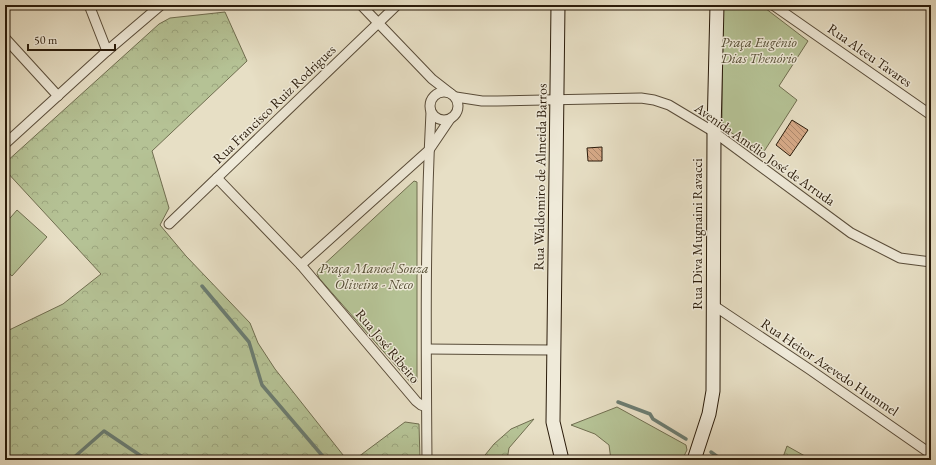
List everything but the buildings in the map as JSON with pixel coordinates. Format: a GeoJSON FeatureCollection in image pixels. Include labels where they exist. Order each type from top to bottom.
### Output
{"type":"FeatureCollection","features":[{"type":"Feature","properties":{"kind":"main road","name":"Rua Waldomiro de Almeida Barros"},"geometry":{"type":"LineString","coordinates":[[558,5],[553,422],[562,460]]}},
{"type":"Feature","properties":{"kind":"main road","name":"Rua Diva Mugnaini Ravacci"},"geometry":{"type":"LineString","coordinates":[[694,460],[709,414],[713,391],[714,132],[717,5]]}},
{"type":"Feature","properties":{"kind":"street"},"geometry":{"type":"LineString","coordinates":[[89,5],[107,51]]}},
{"type":"Feature","properties":{"kind":"street"},"geometry":{"type":"LineString","coordinates":[[5,144],[107,51],[161,5]]}},
{"type":"Feature","properties":{"kind":"street"},"geometry":{"type":"LineString","coordinates":[[302,265],[429,150],[450,119],[456,113],[459,105],[453,95],[443,88],[419,65],[361,5]]}},
{"type":"Feature","properties":{"kind":"street","name":"Rua Francisco Ruiz Rodrigues"},"geometry":{"type":"LineString","coordinates":[[169,224],[397,5]]}},
{"type":"Feature","properties":{"kind":"street","name":"Rua Alceu Tavares"},"geometry":{"type":"LineString","coordinates":[[774,5],[931,115]]}},
{"type":"Feature","properties":{"kind":"street"},"geometry":{"type":"LineString","coordinates":[[5,38],[58,96]]}},
{"type":"Feature","properties":{"kind":"street"},"geometry":{"type":"LineString","coordinates":[[419,65],[432,92],[430,104],[426,349],[427,460]]}},
{"type":"Feature","properties":{"kind":"street","name":"Avenida Amélio José de Arruda"},"geometry":{"type":"LineString","coordinates":[[431,100],[434,96],[441,92],[482,101],[641,98],[654,100],[669,105],[714,132],[851,233],[900,258],[931,262]]}},
{"type":"Feature","properties":{"kind":"street"},"geometry":{"type":"LineString","coordinates":[[431,112],[437,118],[446,120],[450,119]]}},
{"type":"Feature","properties":{"kind":"street","name":"Rua José Ribeiro"},"geometry":{"type":"LineString","coordinates":[[217,178],[302,265],[416,401],[426,407]]}},
{"type":"Feature","properties":{"kind":"street","name":"Rua Heitor Azevedo Hummel"},"geometry":{"type":"LineString","coordinates":[[713,305],[809,369],[931,454]]}},
{"type":"Feature","properties":{"kind":"street"},"geometry":{"type":"LineString","coordinates":[[426,349],[553,350]]}},
{"type":"Feature","properties":{"kind":"green space","name":"Praça Eugênio Dias Thenório"},"geometry":{"type":"Polygon","coordinates":[[[723,5],[761,5],[808,41],[779,86],[797,100],[763,153],[727,130],[722,120],[723,5]]]}},
{"type":"Feature","properties":{"kind":"green space"},"geometry":{"type":"Polygon","coordinates":[[[225,12],[247,61],[152,151],[169,208],[160,225],[186,256],[250,323],[258,343],[275,369],[347,460],[5,460],[5,332],[63,304],[101,274],[5,170],[5,163],[159,24],[170,18],[225,12]]]}},
{"type":"Feature","properties":{"kind":"green space","name":"Praça Manoel Souza Oliveira - Neco"},"geometry":{"type":"Polygon","coordinates":[[[414,181],[417,182],[417,382],[412,384],[319,278],[317,273],[319,269],[414,181]]]}},
{"type":"Feature","properties":{"kind":"green space"},"geometry":{"type":"Polygon","coordinates":[[[17,210],[47,237],[12,276],[5,270],[5,224],[17,210]]]}},
{"type":"Feature","properties":{"kind":"green space"},"geometry":{"type":"Polygon","coordinates":[[[617,407],[686,445],[687,450],[682,460],[611,460],[609,445],[595,434],[571,425],[617,407]]]}},
{"type":"Feature","properties":{"kind":"green space"},"geometry":{"type":"Polygon","coordinates":[[[534,419],[509,448],[507,460],[481,460],[494,444],[511,429],[534,419]]]}},
{"type":"Feature","properties":{"kind":"green space"},"geometry":{"type":"Polygon","coordinates":[[[405,422],[419,424],[420,460],[354,460],[405,422]]]}},
{"type":"Feature","properties":{"kind":"green space"},"geometry":{"type":"Polygon","coordinates":[[[787,446],[812,460],[782,460],[787,446]]]}},
{"type":"Feature","properties":{"kind":"waterway"},"geometry":{"type":"LineString","coordinates":[[202,286],[249,342],[262,385],[326,460]]}},
{"type":"Feature","properties":{"kind":"waterway"},"geometry":{"type":"LineString","coordinates":[[618,402],[650,414],[653,419],[686,439]]}},
{"type":"Feature","properties":{"kind":"waterway"},"geometry":{"type":"LineString","coordinates":[[71,460],[104,431],[147,460]]}},
{"type":"Feature","properties":{"kind":"waterway"},"geometry":{"type":"LineString","coordinates":[[711,452],[722,460]]}}]}
